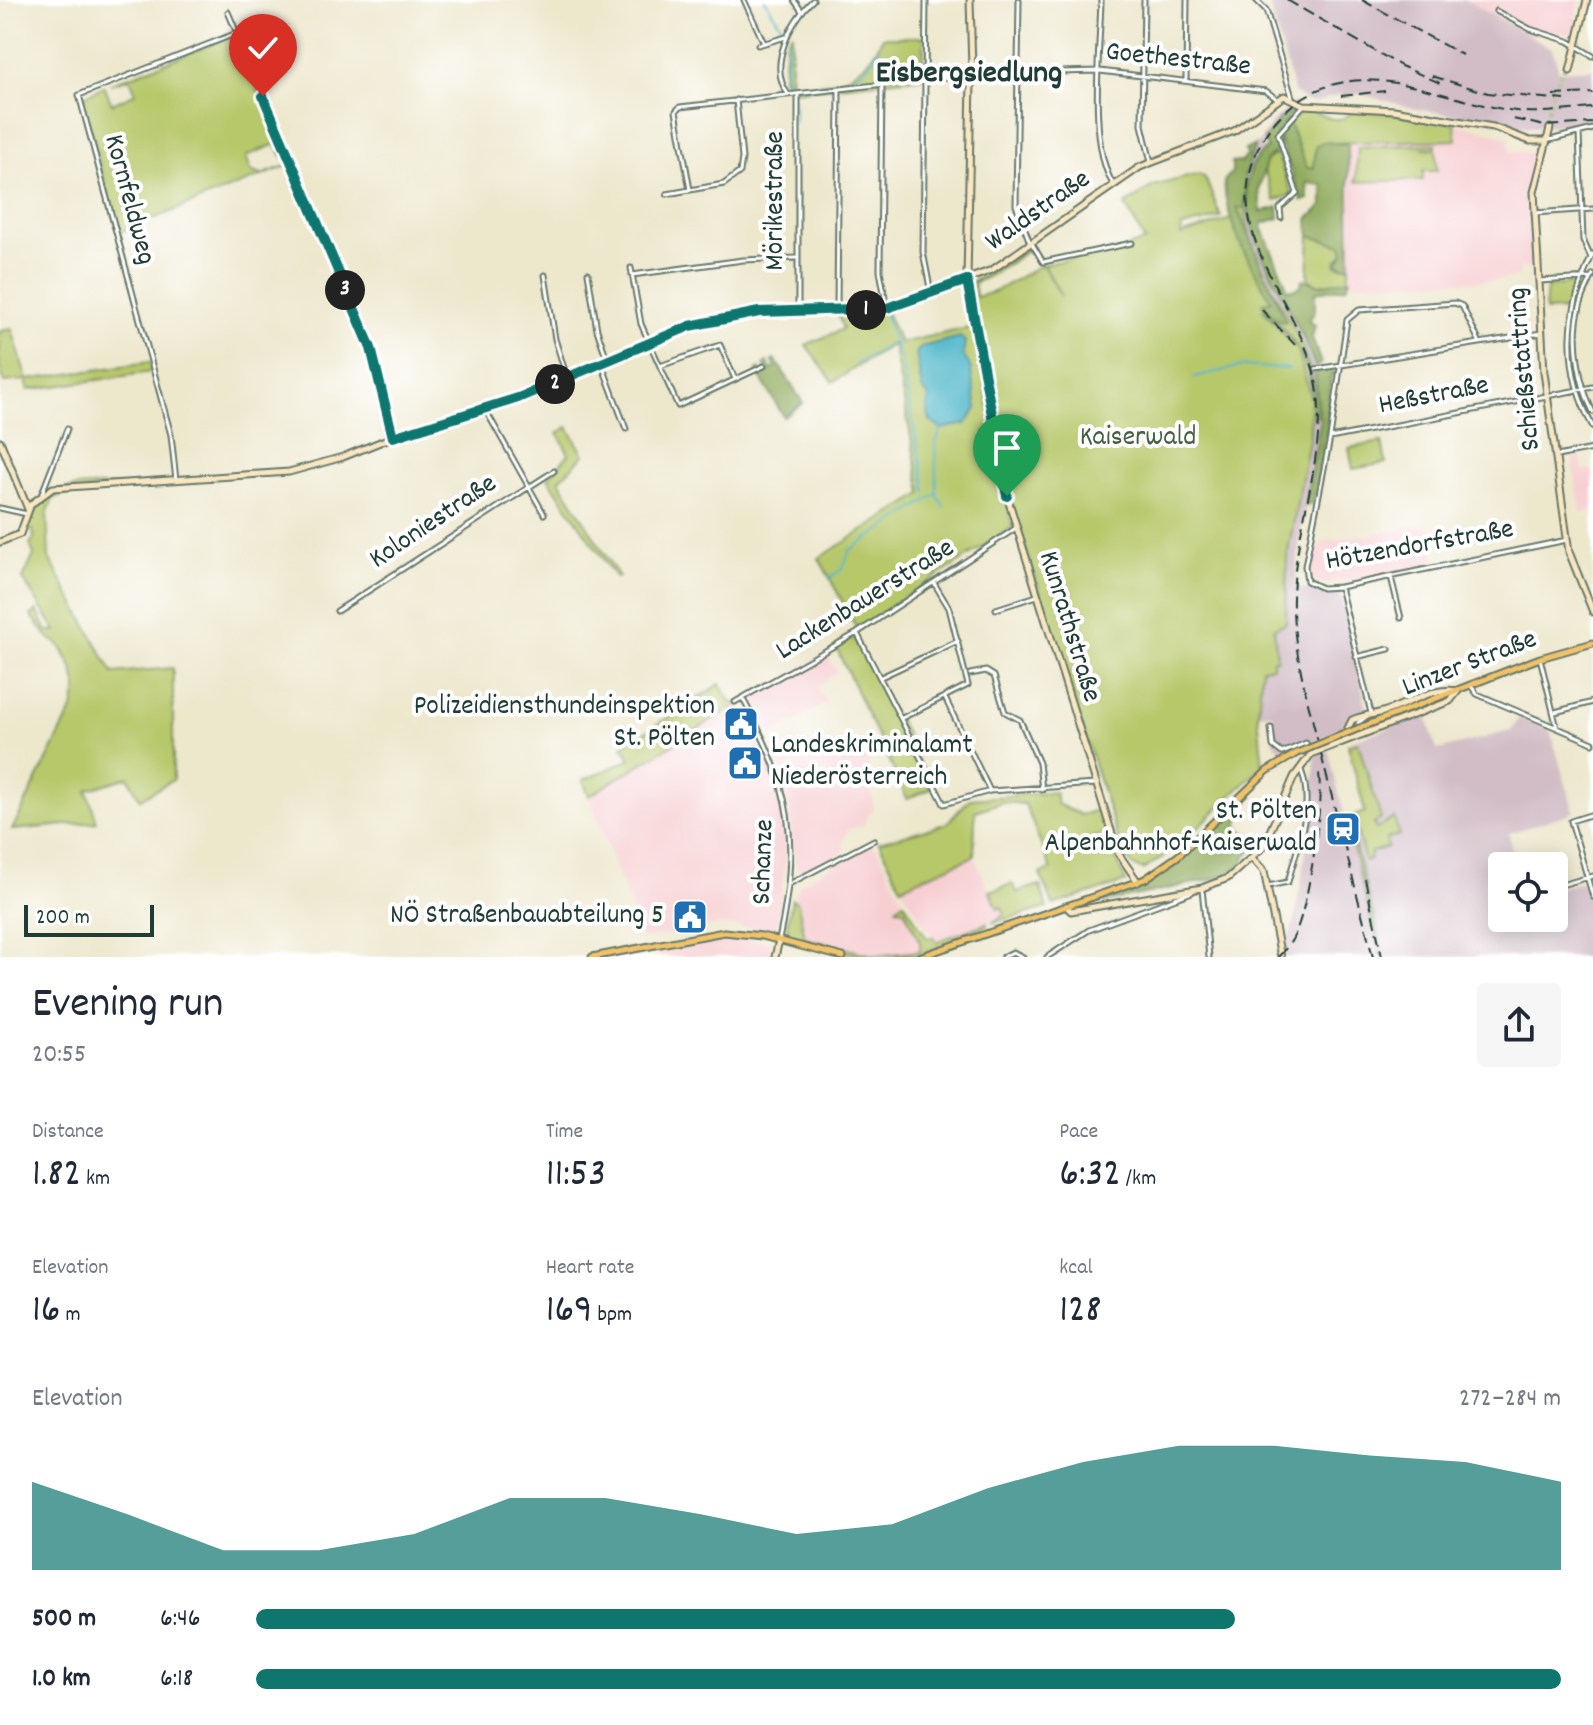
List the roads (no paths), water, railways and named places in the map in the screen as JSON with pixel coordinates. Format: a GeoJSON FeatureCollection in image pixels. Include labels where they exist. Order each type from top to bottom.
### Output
{"type":"FeatureCollection","features":[{"type":"Feature","properties":{"kind":"main road","name":"Linzer Straße"},"geometry":{"type":"LineString","coordinates":[[1138,882],[1178,856],[1267,771],[1297,753],[1540,658],[1593,643]]}},
{"type":"Feature","properties":{"kind":"main road"},"geometry":{"type":"LineString","coordinates":[[919,957],[1138,882]]}},
{"type":"Feature","properties":{"kind":"main road"},"geometry":{"type":"LineString","coordinates":[[592,957],[716,932],[779,940],[843,957]]}},
{"type":"Feature","properties":{"kind":"street"},"geometry":{"type":"LineString","coordinates":[[744,0],[764,43]]}},
{"type":"Feature","properties":{"kind":"street"},"geometry":{"type":"LineString","coordinates":[[794,0],[802,11]]}},
{"type":"Feature","properties":{"kind":"street"},"geometry":{"type":"LineString","coordinates":[[788,94],[781,79],[786,37],[802,11],[813,0]]}},
{"type":"Feature","properties":{"kind":"street"},"geometry":{"type":"LineString","coordinates":[[926,0],[923,252],[931,293]]}},
{"type":"Feature","properties":{"kind":"street"},"geometry":{"type":"LineString","coordinates":[[965,75],[971,81],[974,72],[970,0]]}},
{"type":"Feature","properties":{"kind":"street"},"geometry":{"type":"LineString","coordinates":[[1019,0],[1016,205],[1030,243],[1043,262],[1132,243]]}},
{"type":"Feature","properties":{"kind":"street"},"geometry":{"type":"LineString","coordinates":[[1101,0],[1099,144],[1104,168],[1113,184]]}},
{"type":"Feature","properties":{"kind":"street"},"geometry":{"type":"LineString","coordinates":[[1144,0],[1142,125],[1151,162]]}},
{"type":"Feature","properties":{"kind":"street"},"geometry":{"type":"LineString","coordinates":[[1186,79],[1187,0]]}},
{"type":"Feature","properties":{"kind":"street"},"geometry":{"type":"LineString","coordinates":[[1256,0],[1266,10],[1292,97],[1304,105],[1394,110],[1493,127],[1530,141],[1546,141],[1593,129]]}},
{"type":"Feature","properties":{"kind":"street"},"geometry":{"type":"LineString","coordinates":[[1570,71],[1587,0]]}},
{"type":"Feature","properties":{"kind":"street"},"geometry":{"type":"LineString","coordinates":[[1496,11],[1593,56]]}},
{"type":"Feature","properties":{"kind":"street"},"geometry":{"type":"LineString","coordinates":[[228,12],[371,348],[393,437]]}},
{"type":"Feature","properties":{"kind":"street","name":"Kornfeldweg"},"geometry":{"type":"LineString","coordinates":[[176,480],[171,435],[79,95],[237,33]]}},
{"type":"Feature","properties":{"kind":"street"},"geometry":{"type":"LineString","coordinates":[[758,45],[786,37]]}},
{"type":"Feature","properties":{"kind":"street","name":"Goethestraße"},"geometry":{"type":"LineString","coordinates":[[974,72],[1100,71],[1143,74],[1266,91],[1277,99]]}},
{"type":"Feature","properties":{"kind":"street"},"geometry":{"type":"LineString","coordinates":[[690,190],[677,130],[677,108],[974,72]]}},
{"type":"Feature","properties":{"kind":"street","name":"Kunrathstraße"},"geometry":{"type":"LineString","coordinates":[[971,81],[967,280],[1016,528],[1120,861],[1138,882]]}},
{"type":"Feature","properties":{"kind":"street"},"geometry":{"type":"LineString","coordinates":[[882,84],[880,271],[887,308]]}},
{"type":"Feature","properties":{"kind":"street"},"geometry":{"type":"LineString","coordinates":[[837,310],[839,89]]}},
{"type":"Feature","properties":{"kind":"street","name":"Mörikestraße"},"geometry":{"type":"LineString","coordinates":[[798,93],[798,310]]}},
{"type":"Feature","properties":{"kind":"street","name":"Waldstraße"},"geometry":{"type":"LineString","coordinates":[[42,493],[70,486],[289,472],[485,409],[567,378],[648,341],[735,315],[887,308],[992,270],[1113,184],[1151,162],[1234,131],[1277,99],[1292,97]]}},
{"type":"Feature","properties":{"kind":"street"},"geometry":{"type":"LineString","coordinates":[[667,194],[724,184],[740,172],[742,158],[736,100]]}},
{"type":"Feature","properties":{"kind":"street"},"geometry":{"type":"LineString","coordinates":[[1281,218],[1282,204],[1297,195],[1278,134],[1304,105]]}},
{"type":"Feature","properties":{"kind":"street","name":"Schießstattring"},"geometry":{"type":"LineString","coordinates":[[1550,128],[1536,175],[1534,213],[1546,397],[1567,540],[1578,580],[1592,604],[1593,612]]}},
{"type":"Feature","properties":{"kind":"street"},"geometry":{"type":"LineString","coordinates":[[1579,133],[1585,249],[1592,256],[1571,309],[1571,344],[1577,391],[1593,427]]}},
{"type":"Feature","properties":{"kind":"street"},"geometry":{"type":"LineString","coordinates":[[1534,213],[1593,209]]}},
{"type":"Feature","properties":{"kind":"street"},"geometry":{"type":"LineString","coordinates":[[632,275],[743,260],[796,258]]}},
{"type":"Feature","properties":{"kind":"street"},"geometry":{"type":"LineString","coordinates":[[631,268],[648,341],[680,407],[764,366]]}},
{"type":"Feature","properties":{"kind":"street"},"geometry":{"type":"LineString","coordinates":[[588,273],[604,361],[626,429]]}},
{"type":"Feature","properties":{"kind":"street"},"geometry":{"type":"LineString","coordinates":[[545,275],[556,347],[567,378]]}},
{"type":"Feature","properties":{"kind":"street"},"geometry":{"type":"LineString","coordinates":[[1539,281],[1593,277],[1577,325],[1584,389],[1593,412]]}},
{"type":"Feature","properties":{"kind":"street","name":"Hötzendorfstraße"},"geometry":{"type":"LineString","coordinates":[[1479,341],[1462,306],[1455,303],[1355,312],[1346,321],[1330,438],[1305,574],[1311,585],[1340,587],[1567,540]]}},
{"type":"Feature","properties":{"kind":"street"},"geometry":{"type":"LineString","coordinates":[[1316,369],[1542,333]]}},
{"type":"Feature","properties":{"kind":"street"},"geometry":{"type":"LineString","coordinates":[[660,366],[720,345],[735,380]]}},
{"type":"Feature","properties":{"kind":"street","name":"Heßstraße"},"geometry":{"type":"LineString","coordinates":[[1330,438],[1593,387]]}},
{"type":"Feature","properties":{"kind":"street"},"geometry":{"type":"LineString","coordinates":[[485,409],[544,514]]}},
{"type":"Feature","properties":{"kind":"street"},"geometry":{"type":"LineString","coordinates":[[0,542],[20,534],[28,512],[42,493],[67,429]]}},
{"type":"Feature","properties":{"kind":"street"},"geometry":{"type":"LineString","coordinates":[[0,441],[28,512]]}},
{"type":"Feature","properties":{"kind":"street"},"geometry":{"type":"LineString","coordinates":[[1554,457],[1593,449]]}},
{"type":"Feature","properties":{"kind":"street","name":"Koloniestraße"},"geometry":{"type":"LineString","coordinates":[[337,611],[554,471]]}},
{"type":"Feature","properties":{"kind":"street"},"geometry":{"type":"LineString","coordinates":[[0,508],[28,512]]}},
{"type":"Feature","properties":{"kind":"street","name":"Lackenbauerstraße"},"geometry":{"type":"LineString","coordinates":[[735,702],[857,633],[1016,528]]}},
{"type":"Feature","properties":{"kind":"street"},"geometry":{"type":"LineString","coordinates":[[1391,577],[1401,618]]}},
{"type":"Feature","properties":{"kind":"street"},"geometry":{"type":"LineString","coordinates":[[902,718],[968,685],[949,608],[934,583]]}},
{"type":"Feature","properties":{"kind":"street"},"geometry":{"type":"LineString","coordinates":[[1340,587],[1371,713]]}},
{"type":"Feature","properties":{"kind":"street"},"geometry":{"type":"LineString","coordinates":[[996,609],[1037,596]]}},
{"type":"Feature","properties":{"kind":"street"},"geometry":{"type":"LineString","coordinates":[[857,633],[944,804],[990,791],[1042,790],[1096,784]]}},
{"type":"Feature","properties":{"kind":"street"},"geometry":{"type":"LineString","coordinates":[[881,677],[959,640]]}},
{"type":"Feature","properties":{"kind":"street"},"geometry":{"type":"LineString","coordinates":[[1356,657],[1389,649]]}},
{"type":"Feature","properties":{"kind":"street"},"geometry":{"type":"LineString","coordinates":[[1540,658],[1557,728]]}},
{"type":"Feature","properties":{"kind":"street"},"geometry":{"type":"LineString","coordinates":[[968,675],[991,671],[1005,712],[1020,720],[1039,763],[1042,790]]}},
{"type":"Feature","properties":{"kind":"street"},"geometry":{"type":"LineString","coordinates":[[1471,685],[1475,693],[1593,743]]}},
{"type":"Feature","properties":{"kind":"street"},"geometry":{"type":"LineString","coordinates":[[1047,957],[1089,930],[1228,878],[1253,859],[1269,834],[1300,768],[1311,754],[1450,701],[1458,691],[1445,689],[1352,720],[1345,728],[1344,740]]}},
{"type":"Feature","properties":{"kind":"street"},"geometry":{"type":"LineString","coordinates":[[945,698],[990,791]]}},
{"type":"Feature","properties":{"kind":"street","name":"Schanze"},"geometry":{"type":"LineString","coordinates":[[743,699],[770,749],[783,785],[790,837],[789,884],[779,940]]}},
{"type":"Feature","properties":{"kind":"street"},"geometry":{"type":"LineString","coordinates":[[1555,712],[1593,702]]}},
{"type":"Feature","properties":{"kind":"street"},"geometry":{"type":"LineString","coordinates":[[1358,735],[1358,723],[1371,713]]}},
{"type":"Feature","properties":{"kind":"street"},"geometry":{"type":"LineString","coordinates":[[1271,728],[1273,746],[1282,753],[1306,743],[1311,754]]}},
{"type":"Feature","properties":{"kind":"street"},"geometry":{"type":"LineString","coordinates":[[1268,886],[1288,882],[1301,838],[1307,801],[1300,768]]}},
{"type":"Feature","properties":{"kind":"street"},"geometry":{"type":"LineString","coordinates":[[1593,814],[1571,821],[1593,897]]}},
{"type":"Feature","properties":{"kind":"street"},"geometry":{"type":"LineString","coordinates":[[789,884],[874,840]]}},
{"type":"Feature","properties":{"kind":"street"},"geometry":{"type":"LineString","coordinates":[[1253,859],[1264,871],[1281,957]]}},
{"type":"Feature","properties":{"kind":"street"},"geometry":{"type":"LineString","coordinates":[[1568,883],[1593,876]]}},
{"type":"Feature","properties":{"kind":"street"},"geometry":{"type":"LineString","coordinates":[[1066,906],[1071,911],[1202,888]]}},
{"type":"Feature","properties":{"kind":"street"},"geometry":{"type":"LineString","coordinates":[[1202,888],[1209,957]]}},
{"type":"Feature","properties":{"kind":"street"},"geometry":{"type":"LineString","coordinates":[[1145,898],[1147,908]]}},
{"type":"Feature","properties":{"kind":"street"},"geometry":{"type":"LineString","coordinates":[[775,957],[779,940]]}},
{"type":"Feature","properties":{"kind":"street"},"geometry":{"type":"LineString","coordinates":[[1003,957],[1013,952],[1023,957]]}},
{"type":"Feature","properties":{"kind":"water"},"geometry":{"type":"Polygon","coordinates":[[[960,337],[965,341],[963,355],[970,366],[977,409],[966,424],[941,429],[930,421],[927,408],[929,397],[922,389],[916,353],[921,347],[960,337]]]}},
{"type":"Feature","properties":{"kind":"waterway"},"geometry":{"type":"LineString","coordinates":[[765,0],[786,33]]}},
{"type":"Feature","properties":{"kind":"waterway"},"geometry":{"type":"LineString","coordinates":[[788,40],[785,78],[792,88],[843,82],[863,71],[880,48]]}},
{"type":"Feature","properties":{"kind":"waterway"},"geometry":{"type":"LineString","coordinates":[[794,98],[794,123]]}},
{"type":"Feature","properties":{"kind":"waterway"},"geometry":{"type":"LineString","coordinates":[[884,312],[901,360],[926,492]]}},
{"type":"Feature","properties":{"kind":"waterway"},"geometry":{"type":"LineString","coordinates":[[856,364],[892,343]]}},
{"type":"Feature","properties":{"kind":"waterway"},"geometry":{"type":"LineString","coordinates":[[1194,377],[1243,366],[1289,369]]}},
{"type":"Feature","properties":{"kind":"waterway"},"geometry":{"type":"LineString","coordinates":[[830,578],[843,568],[850,550],[937,494],[935,445],[941,429]]}},
{"type":"Feature","properties":{"kind":"waterway"},"geometry":{"type":"LineString","coordinates":[[937,494],[944,507]]}},
{"type":"Feature","properties":{"kind":"tunnel"},"geometry":{"type":"LineString","coordinates":[[1550,128],[1570,71]]}},
{"type":"Feature","properties":{"kind":"railway"},"geometry":{"type":"LineString","coordinates":[[1287,0],[1401,66],[1440,83]]}},
{"type":"Feature","properties":{"kind":"railway"},"geometry":{"type":"LineString","coordinates":[[1362,0],[1462,55]]}},
{"type":"Feature","properties":{"kind":"railway"},"geometry":{"type":"LineString","coordinates":[[1432,76],[1488,93],[1565,100]]}},
{"type":"Feature","properties":{"kind":"railway"},"geometry":{"type":"LineString","coordinates":[[1373,957],[1308,703],[1294,629],[1294,583],[1317,447],[1318,394],[1311,363],[1299,333],[1257,245],[1249,215],[1248,184],[1257,151],[1276,121],[1304,97],[1329,86],[1354,81],[1380,81],[1520,111],[1593,108]]}},
{"type":"Feature","properties":{"kind":"railway"},"geometry":{"type":"LineString","coordinates":[[1341,96],[1385,91]]}},
{"type":"Feature","properties":{"kind":"railway"},"geometry":{"type":"LineString","coordinates":[[1553,95],[1593,93]]}},
{"type":"Feature","properties":{"kind":"railway"},"geometry":{"type":"LineString","coordinates":[[1513,119],[1545,126],[1593,123]]}},
{"type":"Feature","properties":{"kind":"railway"},"geometry":{"type":"LineString","coordinates":[[1262,310],[1299,349]]}},
{"type":"Feature","properties":{"kind":"railway"},"geometry":{"type":"LineString","coordinates":[[1278,957],[1295,935],[1303,911],[1317,828],[1319,773]]}},
{"type":"Feature","properties":{"kind":"railway"},"geometry":{"type":"LineString","coordinates":[[1365,879],[1382,957]]}},
{"type":"Feature","properties":{"kind":"place","name":"Polizeidiensthundeinspektion St. Pölten"},"geometry":{"type":"Point","coordinates":[741,724]}},
{"type":"Feature","properties":{"kind":"place","name":"Landeskriminalamt Niederösterreich"},"geometry":{"type":"Point","coordinates":[745,763]}},
{"type":"Feature","properties":{"kind":"place","name":"St. Pölten Alpenbahnhof-Kaiserwald"},"geometry":{"type":"Point","coordinates":[1343,829]}},
{"type":"Feature","properties":{"kind":"place","name":"NÖ Straßenbauabteilung 5"},"geometry":{"type":"Point","coordinates":[690,917]}},
{"type":"Feature","properties":{"kind":"district","name":"Eisbergsiedlung"},"geometry":{"type":"Point","coordinates":[969,75]}},
{"type":"Feature","properties":{"kind":"park label","name":"Kaiserwald"},"geometry":{"type":"Point","coordinates":[1138,439]}}]}
